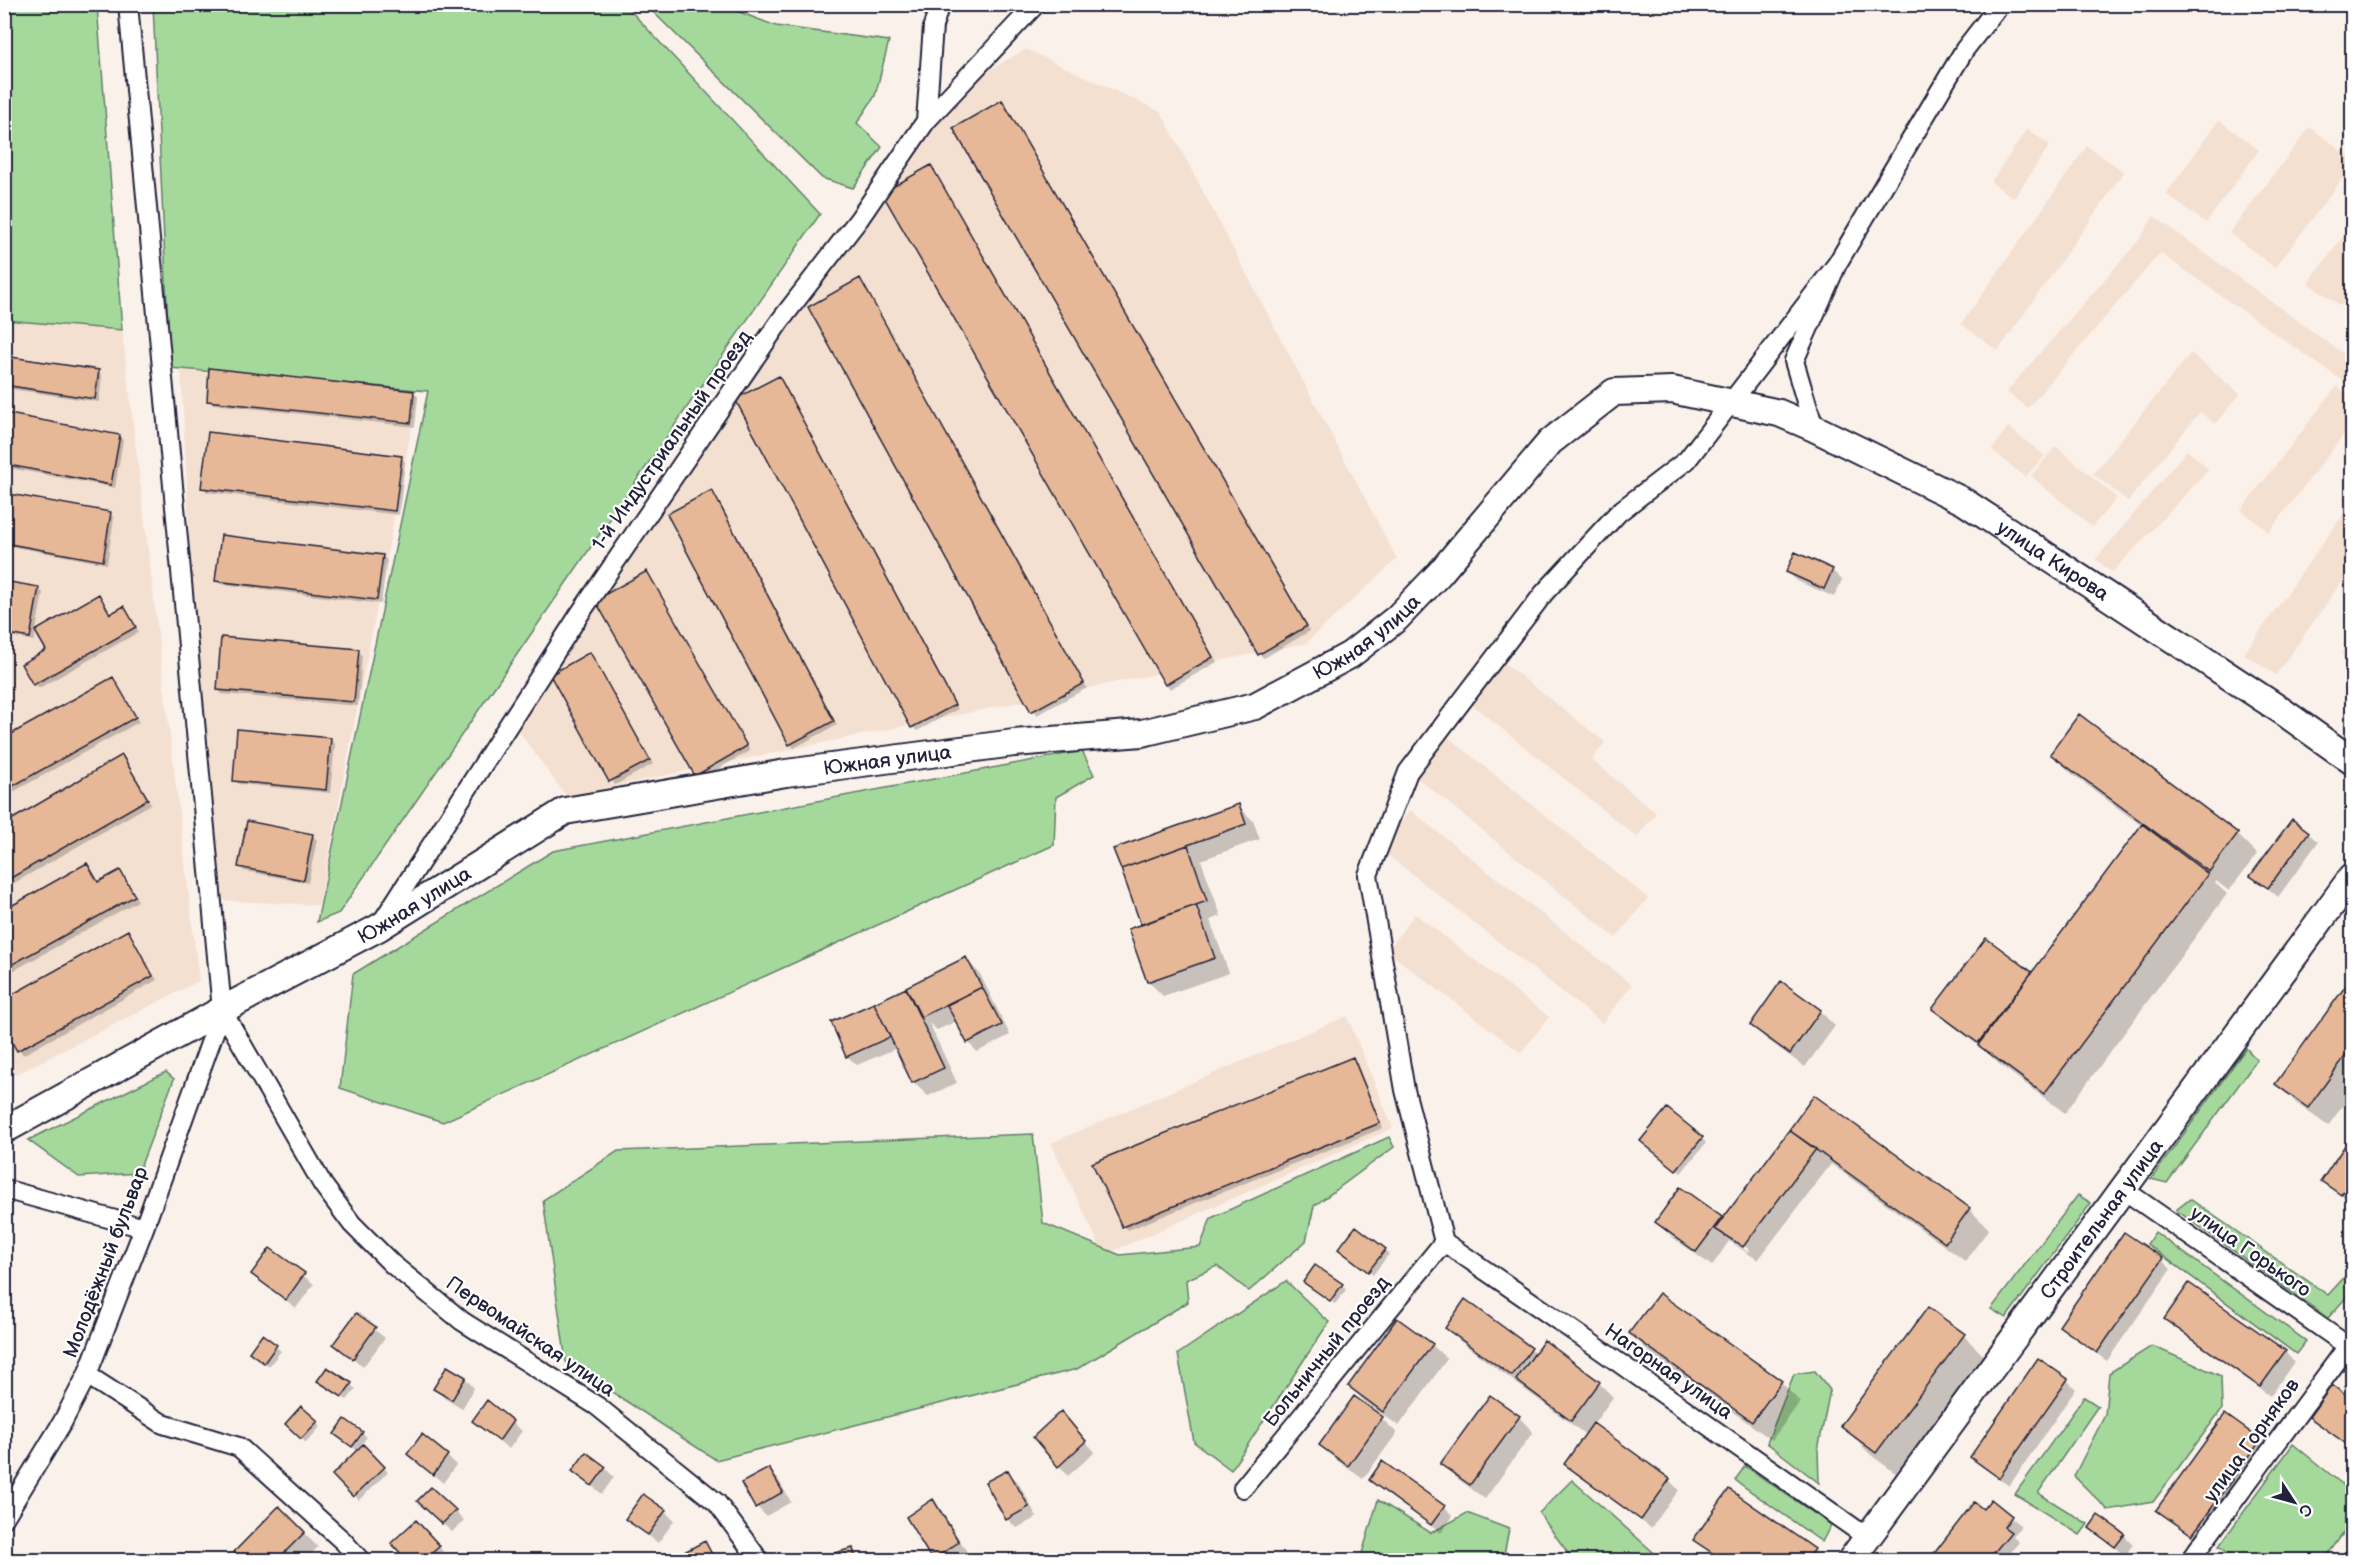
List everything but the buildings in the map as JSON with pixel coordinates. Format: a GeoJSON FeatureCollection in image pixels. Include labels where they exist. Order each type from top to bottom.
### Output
{"type":"FeatureCollection","features":[{"type":"Feature","properties":{"kind":"street"},"geometry":{"type":"LineString","coordinates":[[129,4],[222,1011]]}},
{"type":"Feature","properties":{"kind":"street"},"geometry":{"type":"LineString","coordinates":[[926,121],[933,27],[940,4]]}},
{"type":"Feature","properties":{"kind":"street","name":"1-й Индустриальный проезд"},"geometry":{"type":"LineString","coordinates":[[378,928],[579,615],[780,321],[859,219],[926,121],[1036,4]]}},
{"type":"Feature","properties":{"kind":"street"},"geometry":{"type":"LineString","coordinates":[[1814,428],[1794,361],[1837,264],[1965,49],[2000,4]]}},
{"type":"Feature","properties":{"kind":"street"},"geometry":{"type":"LineString","coordinates":[[1444,1242],[1405,1090],[1368,875],[1407,772],[1544,593],[1619,512],[1687,460],[1837,264]]}},
{"type":"Feature","properties":{"kind":"street","name":"Южная улица"},"geometry":{"type":"LineString","coordinates":[[4,1130],[378,928],[565,811],[798,772],[1014,743],[1142,733],[1255,706],[1350,655],[1397,618],[1439,574],[1550,442],[1614,392],[1672,390],[1729,404]]}},
{"type":"Feature","properties":{"kind":"street","name":"улица Кирова"},"geometry":{"type":"LineString","coordinates":[[1729,404],[1779,413],[1963,501],[2282,711],[2352,761]]}},
{"type":"Feature","properties":{"kind":"street","name":"Строительная улица"},"geometry":{"type":"LineString","coordinates":[[1851,1560],[2352,877]]}},
{"type":"Feature","properties":{"kind":"street","name":"Молодёжный бульвар"},"geometry":{"type":"LineString","coordinates":[[4,1518],[62,1422],[87,1375],[144,1228],[222,1011]]}},
{"type":"Feature","properties":{"kind":"street","name":"Первомайская улица"},"geometry":{"type":"LineString","coordinates":[[222,1011],[323,1185],[352,1224],[392,1264],[462,1321],[597,1406],[717,1503],[759,1560]]}},
{"type":"Feature","properties":{"kind":"street"},"geometry":{"type":"LineString","coordinates":[[4,1189],[144,1228]]}},
{"type":"Feature","properties":{"kind":"street","name":"улица Горького"},"geometry":{"type":"LineString","coordinates":[[2124,1190],[2350,1347]]}},
{"type":"Feature","properties":{"kind":"street","name":"Больничный проезд"},"geometry":{"type":"LineString","coordinates":[[1243,1488],[1444,1242]]}},
{"type":"Feature","properties":{"kind":"street","name":"Нагорная улица"},"geometry":{"type":"LineString","coordinates":[[1444,1242],[1868,1538]]}},
{"type":"Feature","properties":{"kind":"street","name":"улица Горняков"},"geometry":{"type":"LineString","coordinates":[[2190,1560],[2350,1347]]}},
{"type":"Feature","properties":{"kind":"street"},"geometry":{"type":"LineString","coordinates":[[87,1375],[163,1424],[239,1447],[343,1541],[360,1560]]}},
{"type":"Feature","properties":{"kind":"shaded area"},"geometry":{"type":"Polygon","coordinates":[[[1026,49],[1161,112],[1397,559],[1306,643],[566,796],[511,721],[933,103],[1026,49]]]}},
{"type":"Feature","properties":{"kind":"shaded area"},"geometry":{"type":"Polygon","coordinates":[[[2219,120],[2259,150],[2206,223],[2166,194],[2219,120]]]}},
{"type":"Feature","properties":{"kind":"shaded area"},"geometry":{"type":"Polygon","coordinates":[[[2310,127],[2352,159],[2352,166],[2275,268],[2229,233],[2310,127]]]}},
{"type":"Feature","properties":{"kind":"shaded area"},"geometry":{"type":"Polygon","coordinates":[[[2027,129],[2050,145],[2014,198],[1991,182],[2027,129]]]}},
{"type":"Feature","properties":{"kind":"shaded area"},"geometry":{"type":"Polygon","coordinates":[[[2087,146],[2124,172],[1998,351],[1961,324],[2087,146]]]}},
{"type":"Feature","properties":{"kind":"shaded area"},"geometry":{"type":"Polygon","coordinates":[[[2154,216],[2352,360],[2350,386],[2160,253],[2028,408],[2006,392],[2140,239],[2154,216]]]}},
{"type":"Feature","properties":{"kind":"shaded area"},"geometry":{"type":"Polygon","coordinates":[[[2352,225],[2352,291],[2341,306],[2308,283],[2352,225]]]}},
{"type":"Feature","properties":{"kind":"shaded area"},"geometry":{"type":"Polygon","coordinates":[[[5,320],[122,330],[199,981],[5,1080],[5,320]]]}},
{"type":"Feature","properties":{"kind":"shaded area"},"geometry":{"type":"Polygon","coordinates":[[[2191,353],[2240,394],[2215,424],[2200,412],[2128,501],[2093,474],[2191,353]]]}},
{"type":"Feature","properties":{"kind":"shaded area"},"geometry":{"type":"Polygon","coordinates":[[[181,370],[418,395],[319,905],[208,900],[181,370]]]}},
{"type":"Feature","properties":{"kind":"shaded area"},"geometry":{"type":"Polygon","coordinates":[[[2337,386],[2352,398],[2352,424],[2269,532],[2241,510],[2337,386]]]}},
{"type":"Feature","properties":{"kind":"shaded area"},"geometry":{"type":"Polygon","coordinates":[[[2008,427],[2045,456],[2025,477],[1992,450],[2008,427]]]}},
{"type":"Feature","properties":{"kind":"shaded area"},"geometry":{"type":"Polygon","coordinates":[[[2056,446],[2117,498],[2092,527],[2031,476],[2056,446]]]}},
{"type":"Feature","properties":{"kind":"shaded area"},"geometry":{"type":"Polygon","coordinates":[[[2187,450],[2209,469],[2112,573],[2096,559],[2187,450]]]}},
{"type":"Feature","properties":{"kind":"shaded area"},"geometry":{"type":"Polygon","coordinates":[[[2352,502],[2352,567],[2276,675],[2244,654],[2352,502]]]}},
{"type":"Feature","properties":{"kind":"shaded area"},"geometry":{"type":"Polygon","coordinates":[[[2352,637],[2352,660],[2350,663],[2341,654],[2352,637]]]}},
{"type":"Feature","properties":{"kind":"shaded area"},"geometry":{"type":"Polygon","coordinates":[[[1499,659],[1605,742],[1592,760],[1656,813],[1637,837],[1467,701],[1499,659]]]}},
{"type":"Feature","properties":{"kind":"shaded area"},"geometry":{"type":"Polygon","coordinates":[[[1448,737],[1648,898],[1616,938],[1416,777],[1448,737]]]}},
{"type":"Feature","properties":{"kind":"shaded area"},"geometry":{"type":"Polygon","coordinates":[[[1410,810],[1632,985],[1602,1023],[1380,849],[1410,810]]]}},
{"type":"Feature","properties":{"kind":"shaded area"},"geometry":{"type":"Polygon","coordinates":[[[1415,914],[1549,1017],[1521,1053],[1387,951],[1415,914]]]}},
{"type":"Feature","properties":{"kind":"shaded area"},"geometry":{"type":"Polygon","coordinates":[[[1347,1016],[1393,1128],[1104,1255],[1051,1143],[1347,1016]]]}},
{"type":"Feature","properties":{"kind":"green space"},"geometry":{"type":"Polygon","coordinates":[[[4,5],[97,5],[122,330],[5,320],[4,5]]]}},
{"type":"Feature","properties":{"kind":"green space"},"geometry":{"type":"Polygon","coordinates":[[[153,5],[625,5],[820,214],[339,913],[317,922],[428,391],[170,368],[153,5]]]}},
{"type":"Feature","properties":{"kind":"green space"},"geometry":{"type":"Polygon","coordinates":[[[646,5],[721,5],[776,26],[889,41],[875,96],[857,123],[882,147],[853,188],[822,178],[646,5]]]}},
{"type":"Feature","properties":{"kind":"green space"},"geometry":{"type":"Polygon","coordinates":[[[1082,751],[1094,775],[1056,797],[1054,845],[443,1122],[340,1088],[353,974],[553,851],[1082,751]]]}},
{"type":"Feature","properties":{"kind":"green space"},"geometry":{"type":"Polygon","coordinates":[[[2246,1048],[2257,1060],[2167,1183],[2151,1179],[2246,1048]]]}},
{"type":"Feature","properties":{"kind":"green space"},"geometry":{"type":"Polygon","coordinates":[[[166,1072],[174,1079],[138,1173],[79,1177],[28,1140],[166,1072]]]}},
{"type":"Feature","properties":{"kind":"green space"},"geometry":{"type":"Polygon","coordinates":[[[1033,1134],[1043,1223],[1120,1255],[1200,1247],[1211,1218],[1389,1137],[1394,1147],[1314,1206],[1306,1241],[1249,1291],[1217,1266],[1186,1280],[1188,1302],[1077,1369],[716,1460],[566,1362],[543,1200],[618,1151],[1033,1134]]]}},
{"type":"Feature","properties":{"kind":"green space"},"geometry":{"type":"Polygon","coordinates":[[[2078,1195],[2091,1203],[2006,1318],[1991,1309],[2078,1195]]]}},
{"type":"Feature","properties":{"kind":"green space"},"geometry":{"type":"Polygon","coordinates":[[[2190,1199],[2328,1295],[2352,1269],[2352,1291],[2328,1318],[2176,1210],[2190,1199]]]}},
{"type":"Feature","properties":{"kind":"green space"},"geometry":{"type":"Polygon","coordinates":[[[2155,1232],[2306,1341],[2296,1354],[2147,1244],[2155,1232]]]}},
{"type":"Feature","properties":{"kind":"green space"},"geometry":{"type":"Polygon","coordinates":[[[1286,1281],[1329,1322],[1231,1470],[1194,1442],[1178,1354],[1286,1281]]]}},
{"type":"Feature","properties":{"kind":"green space"},"geometry":{"type":"Polygon","coordinates":[[[2152,1346],[2221,1376],[2222,1409],[2153,1502],[2108,1510],[2074,1476],[2105,1415],[2109,1373],[2152,1346]]]}},
{"type":"Feature","properties":{"kind":"green space"},"geometry":{"type":"Polygon","coordinates":[[[1815,1371],[1830,1390],[1818,1450],[1819,1483],[1767,1443],[1794,1374],[1815,1371]]]}},
{"type":"Feature","properties":{"kind":"green space"},"geometry":{"type":"Polygon","coordinates":[[[2084,1397],[2098,1406],[2038,1493],[2088,1524],[2080,1535],[2015,1494],[2084,1397]]]}},
{"type":"Feature","properties":{"kind":"green space"},"geometry":{"type":"Polygon","coordinates":[[[2293,1444],[2352,1492],[2352,1521],[2324,1560],[2237,1560],[2219,1546],[2293,1444]]]}},
{"type":"Feature","properties":{"kind":"green space"},"geometry":{"type":"Polygon","coordinates":[[[1745,1466],[1831,1525],[1822,1542],[1735,1480],[1745,1466]]]}},
{"type":"Feature","properties":{"kind":"green space"},"geometry":{"type":"Polygon","coordinates":[[[1572,1480],[1662,1560],[1573,1560],[1539,1513],[1572,1480]]]}},
{"type":"Feature","properties":{"kind":"green space"},"geometry":{"type":"Polygon","coordinates":[[[1378,1500],[1431,1533],[1467,1513],[1509,1529],[1503,1560],[1360,1560],[1378,1500]]]}}]}
